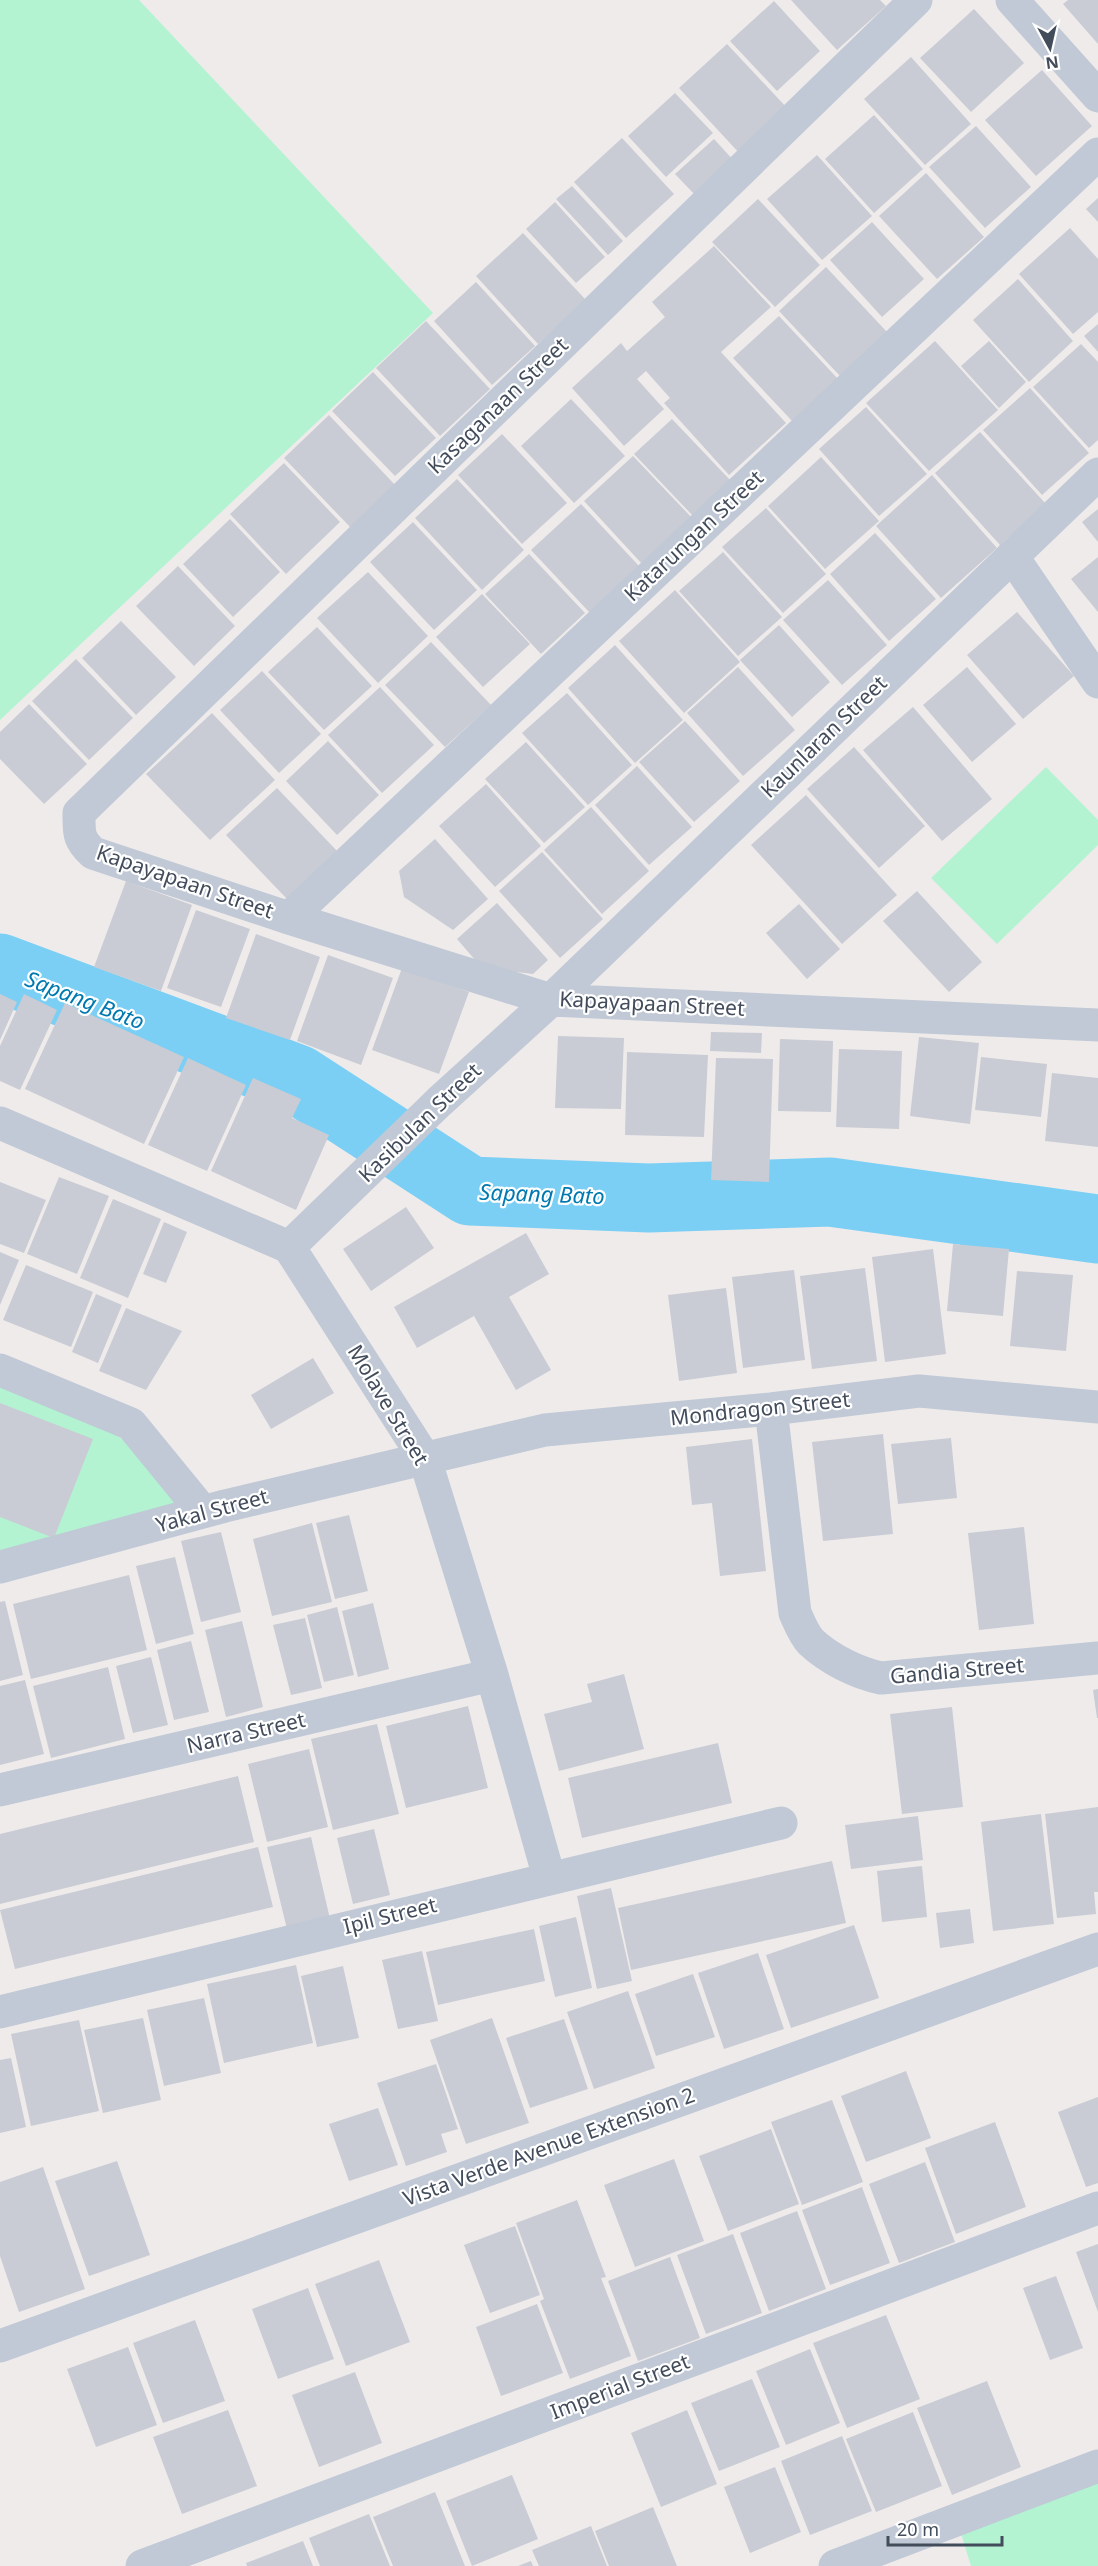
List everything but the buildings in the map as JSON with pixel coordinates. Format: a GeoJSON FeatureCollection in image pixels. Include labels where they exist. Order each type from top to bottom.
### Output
{"type":"FeatureCollection","features":[{"type":"Feature","properties":{"kind":"street","name":"Kasaganaan Street"},"geometry":{"type":"LineString","coordinates":[[79,813],[916,0]]}},
{"type":"Feature","properties":{"kind":"street"},"geometry":{"type":"LineString","coordinates":[[1012,0],[1098,96]]}},
{"type":"Feature","properties":{"kind":"street","name":"Katarungan Street"},"geometry":{"type":"LineString","coordinates":[[289,918],[1098,154]]}},
{"type":"Feature","properties":{"kind":"street","name":"Kaunlaran Street"},"geometry":{"type":"LineString","coordinates":[[551,1000],[1098,474]]}},
{"type":"Feature","properties":{"kind":"street"},"geometry":{"type":"LineString","coordinates":[[1012,556],[1098,681]]}},
{"type":"Feature","properties":{"kind":"street","name":"Kapayapaan Street"},"geometry":{"type":"LineString","coordinates":[[79,813],[79,833],[82,843],[93,853],[289,918],[551,1000],[1098,1025]]}},
{"type":"Feature","properties":{"kind":"street","name":"Kasibulan Street"},"geometry":{"type":"LineString","coordinates":[[289,1247],[439,1102],[551,1000]]}},
{"type":"Feature","properties":{"kind":"street"},"geometry":{"type":"LineString","coordinates":[[0,1123],[289,1247]]}},
{"type":"Feature","properties":{"kind":"street","name":"Molave Street"},"geometry":{"type":"LineString","coordinates":[[289,1247],[425,1459],[492,1675],[549,1877]]}},
{"type":"Feature","properties":{"kind":"street"},"geometry":{"type":"LineString","coordinates":[[0,1370],[131,1424],[203,1512]]}},
{"type":"Feature","properties":{"kind":"street","name":"Mondragon Street"},"geometry":{"type":"LineString","coordinates":[[425,1459],[545,1430],[771,1409],[919,1391],[1098,1407]]}},
{"type":"Feature","properties":{"kind":"street","name":"Gandia Street"},"geometry":{"type":"LineString","coordinates":[[771,1409],[795,1613],[809,1641],[835,1659],[866,1675],[881,1678],[1098,1658]]}},
{"type":"Feature","properties":{"kind":"street","name":"Yakal Street"},"geometry":{"type":"LineString","coordinates":[[0,1567],[203,1512],[425,1459]]}},
{"type":"Feature","properties":{"kind":"street","name":"Narra Street"},"geometry":{"type":"LineString","coordinates":[[0,1790],[492,1675]]}},
{"type":"Feature","properties":{"kind":"street","name":"Ipil Street"},"geometry":{"type":"LineString","coordinates":[[0,2012],[549,1877],[781,1823]]}},
{"type":"Feature","properties":{"kind":"street","name":"Vista Verde Avenue Extension 2"},"geometry":{"type":"LineString","coordinates":[[0,2346],[1098,1948]]}},
{"type":"Feature","properties":{"kind":"street","name":"Imperial Street"},"geometry":{"type":"LineString","coordinates":[[142,2566],[1098,2208]]}},
{"type":"Feature","properties":{"kind":"street"},"geometry":{"type":"LineString","coordinates":[[835,2566],[1098,2466]]}},
{"type":"Feature","properties":{"kind":"green space"},"geometry":{"type":"Polygon","coordinates":[[[0,0],[139,0],[433,313],[0,720],[0,0]]]}},
{"type":"Feature","properties":{"kind":"green space"},"geometry":{"type":"Polygon","coordinates":[[[1046,767],[1098,820],[1098,845],[997,944],[931,878],[1046,767]]]}},
{"type":"Feature","properties":{"kind":"green space"},"geometry":{"type":"Polygon","coordinates":[[[0,1384],[110,1430],[130,1445],[180,1505],[0,1558],[0,1384]]]}},
{"type":"Feature","properties":{"kind":"green space"},"geometry":{"type":"Polygon","coordinates":[[[1098,2475],[1098,2566],[971,2566],[959,2527],[1098,2475]]]}},
{"type":"Feature","properties":{"kind":"waterway","name":"Sapang Bato"},"geometry":{"type":"LineString","coordinates":[[0,968],[297,1079],[470,1191],[649,1198],[830,1192],[1098,1229]]}}]}
